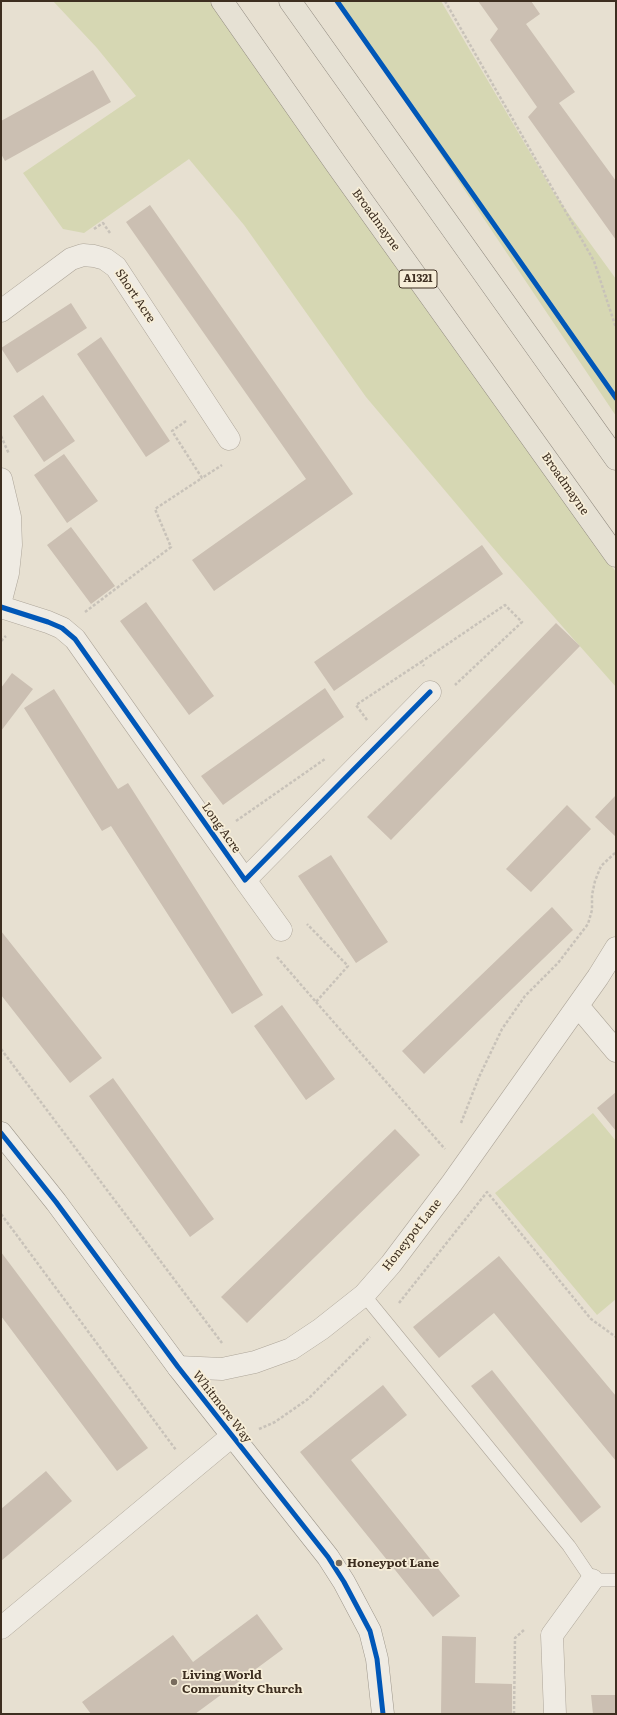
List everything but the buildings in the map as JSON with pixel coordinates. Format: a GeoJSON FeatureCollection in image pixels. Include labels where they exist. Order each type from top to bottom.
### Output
{"type":"FeatureCollection","features":[{"type":"Feature","properties":{"kind":"main road","name":"Broadmayne"},"geometry":{"type":"LineString","coordinates":[[222,1],[336,164],[616,556]]}},
{"type":"Feature","properties":{"kind":"main road"},"geometry":{"type":"LineString","coordinates":[[290,1],[616,459]]}},
{"type":"Feature","properties":{"kind":"street","name":"Short Acre"},"geometry":{"type":"LineString","coordinates":[[1,311],[71,259],[83,255],[105,259],[116,267],[229,439]]}},
{"type":"Feature","properties":{"kind":"street"},"geometry":{"type":"LineString","coordinates":[[1,479],[10,516],[8,573],[1,600]]}},
{"type":"Feature","properties":{"kind":"street","name":"Long Acre"},"geometry":{"type":"LineString","coordinates":[[1,607],[62,628],[75,639],[282,930]]}},
{"type":"Feature","properties":{"kind":"street"},"geometry":{"type":"LineString","coordinates":[[245,880],[430,692]]}},
{"type":"Feature","properties":{"kind":"street","name":"Honeypot Lane"},"geometry":{"type":"LineString","coordinates":[[178,1367],[222,1369],[255,1362],[290,1349],[321,1329],[364,1295],[391,1264],[452,1183],[598,978],[616,948]]}},
{"type":"Feature","properties":{"kind":"street"},"geometry":{"type":"LineString","coordinates":[[578,1006],[616,1051]]}},
{"type":"Feature","properties":{"kind":"street","name":"Whitmore Way"},"geometry":{"type":"LineString","coordinates":[[1,1133],[56,1202],[178,1367],[328,1557],[359,1608],[370,1631],[377,1659],[383,1714]]}},
{"type":"Feature","properties":{"kind":"street"},"geometry":{"type":"LineString","coordinates":[[1,1628],[232,1436]]}},
{"type":"Feature","properties":{"kind":"street"},"geometry":{"type":"LineString","coordinates":[[555,1714],[552,1635],[592,1580]]}},
{"type":"Feature","properties":{"kind":"lane"},"geometry":{"type":"LineString","coordinates":[[364,1295],[569,1546],[592,1580],[616,1580]]}},
{"type":"Feature","properties":{"kind":"path"},"geometry":{"type":"LineString","coordinates":[[445,1],[594,261],[616,328]]}},
{"type":"Feature","properties":{"kind":"path"},"geometry":{"type":"LineString","coordinates":[[85,613],[171,547],[155,510],[202,478]]}},
{"type":"Feature","properties":{"kind":"path"},"geometry":{"type":"LineString","coordinates":[[368,726],[368,722],[356,705],[505,605],[522,622],[452,687]]}},
{"type":"Feature","properties":{"kind":"path"},"geometry":{"type":"LineString","coordinates":[[1,641],[9,634]]}},
{"type":"Feature","properties":{"kind":"path"},"geometry":{"type":"LineString","coordinates":[[421,662],[426,668]]}},
{"type":"Feature","properties":{"kind":"path"},"geometry":{"type":"LineString","coordinates":[[235,822],[326,758]]}},
{"type":"Feature","properties":{"kind":"path"},"geometry":{"type":"LineString","coordinates":[[460,1124],[479,1077],[502,1029],[525,996],[558,963],[588,924],[592,910],[592,895],[595,881],[601,866],[616,852]]}},
{"type":"Feature","properties":{"kind":"path"},"geometry":{"type":"LineString","coordinates":[[306,923],[348,966],[316,1002]]}},
{"type":"Feature","properties":{"kind":"path"},"geometry":{"type":"LineString","coordinates":[[273,950],[316,1002],[448,1153]]}},
{"type":"Feature","properties":{"kind":"path"},"geometry":{"type":"LineString","coordinates":[[1,1049],[225,1347]]}},
{"type":"Feature","properties":{"kind":"path"},"geometry":{"type":"LineString","coordinates":[[385,1320],[487,1192],[591,1319],[616,1337]]}},
{"type":"Feature","properties":{"kind":"path"},"geometry":{"type":"LineString","coordinates":[[1,1214],[180,1456]]}},
{"type":"Feature","properties":{"kind":"path"},"geometry":{"type":"LineString","coordinates":[[258,1430],[275,1422],[308,1399],[373,1334]]}},
{"type":"Feature","properties":{"kind":"path"},"geometry":{"type":"LineString","coordinates":[[514,1714],[515,1638],[527,1628]]}},
{"type":"Feature","properties":{"kind":"green space"},"geometry":{"type":"Polygon","coordinates":[[[53,1],[209,1],[616,572],[616,687],[501,557],[366,397],[244,225],[189,159],[84,233],[63,229],[23,173],[136,96],[97,48],[53,1]]]}},
{"type":"Feature","properties":{"kind":"green space"},"geometry":{"type":"Polygon","coordinates":[[[336,1],[441,1],[555,195],[616,279],[616,416],[354,25],[336,1]]]}},
{"type":"Feature","properties":{"kind":"green space"},"geometry":{"type":"Polygon","coordinates":[[[593,1113],[616,1141],[616,1299],[597,1315],[495,1193],[593,1113]]]}},
{"type":"Feature","properties":{"kind":"cycle path"},"geometry":{"type":"LineString","coordinates":[[337,1],[616,398]]}},
{"type":"Feature","properties":{"kind":"cycle path"},"geometry":{"type":"LineString","coordinates":[[1,607],[62,628],[75,639],[245,880],[430,692]]}},
{"type":"Feature","properties":{"kind":"cycle path"},"geometry":{"type":"LineString","coordinates":[[1,1133],[56,1202],[178,1367],[328,1557],[344,1582],[370,1631],[377,1659],[383,1714]]}},
{"type":"Feature","properties":{"kind":"place","name":"Honeypot Lane"},"geometry":{"type":"Point","coordinates":[339,1563]}},
{"type":"Feature","properties":{"kind":"place","name":"Living World Community Church"},"geometry":{"type":"Point","coordinates":[174,1682]}}]}
